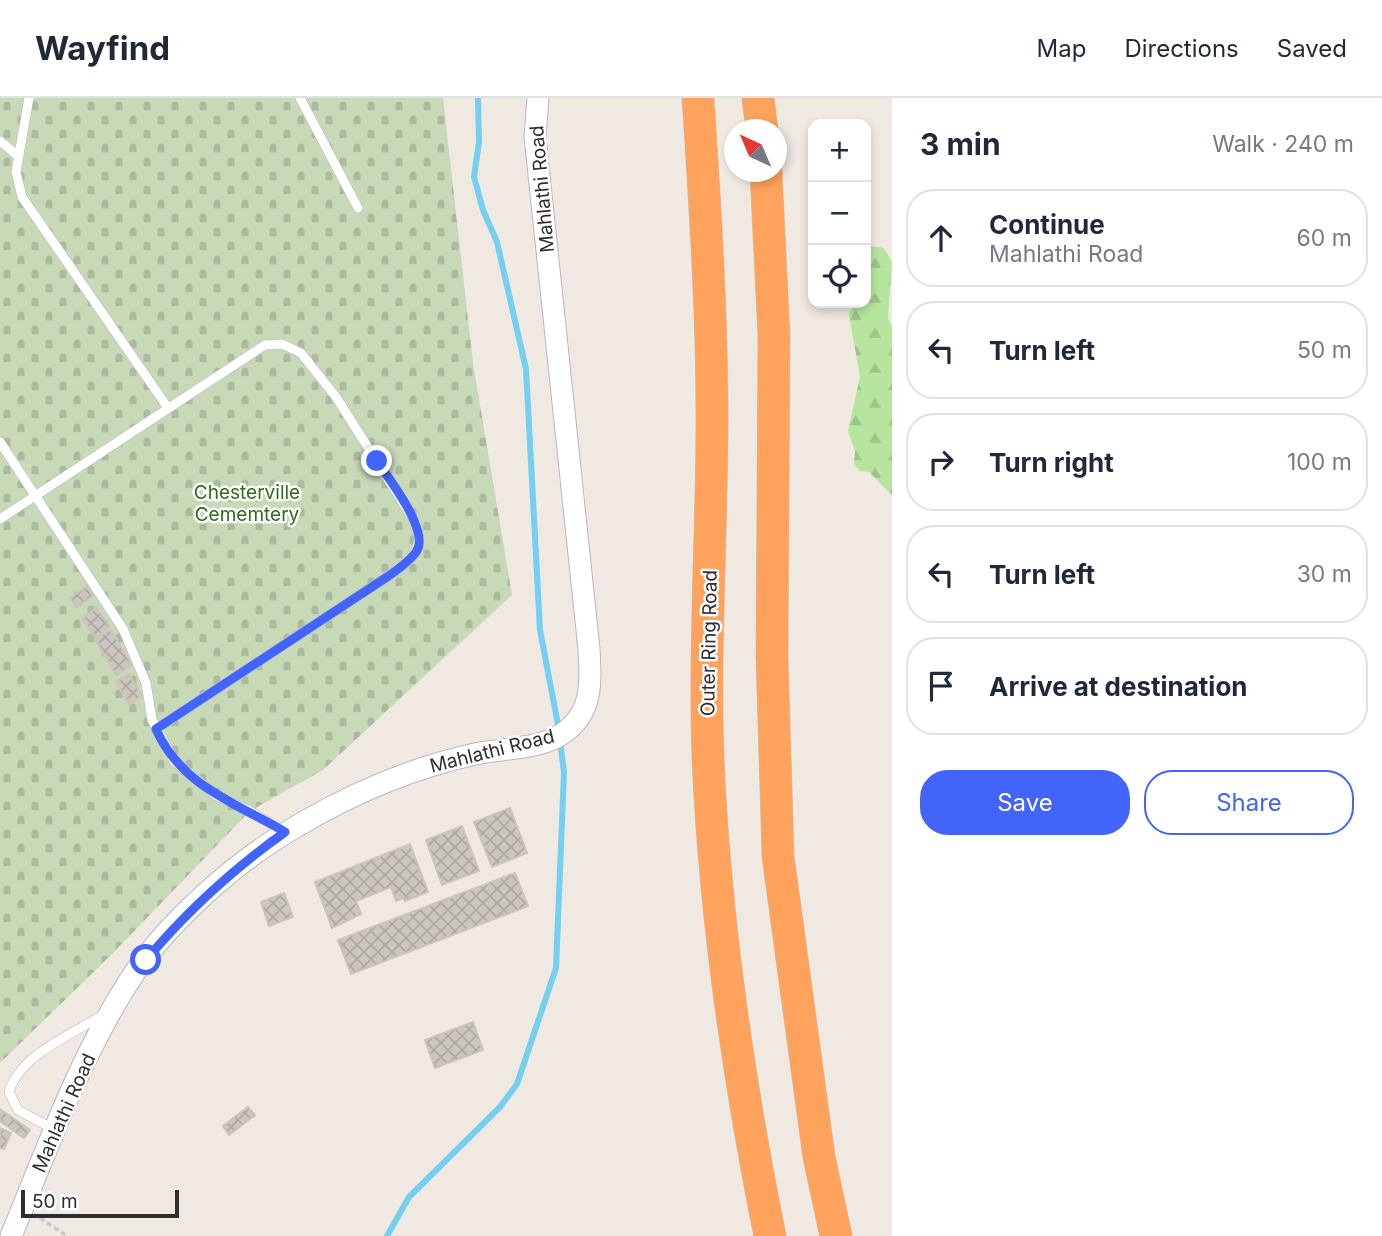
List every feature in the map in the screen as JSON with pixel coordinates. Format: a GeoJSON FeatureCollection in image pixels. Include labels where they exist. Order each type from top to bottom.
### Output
{"type":"FeatureCollection","features":[{"type":"Feature","properties":{"kind":"highway","name":"Outer Ring Road"},"geometry":{"type":"LineString","coordinates":[[698,98],[707,229],[712,417],[708,756],[728,987],[759,1185],[770,1236]]}},
{"type":"Feature","properties":{"kind":"highway"},"geometry":{"type":"LineString","coordinates":[[758,98],[761,119]]}},
{"type":"Feature","properties":{"kind":"highway"},"geometry":{"type":"LineString","coordinates":[[766,182],[774,336],[772,656],[778,856],[819,1157],[836,1236]]}},
{"type":"Feature","properties":{"kind":"street","name":"Mahlathi Road"},"geometry":{"type":"LineString","coordinates":[[11,1236],[54,1130],[112,1010],[127,984],[182,917],[235,868],[285,832],[354,794],[416,771],[475,754],[543,741],[560,735],[576,721],[590,697],[591,684],[535,137],[538,98]]}},
{"type":"Feature","properties":{"kind":"lane"},"geometry":{"type":"LineString","coordinates":[[29,98],[16,172],[22,197],[36,222],[168,408]]}},
{"type":"Feature","properties":{"kind":"lane"},"geometry":{"type":"LineString","coordinates":[[300,98],[358,208]]}},
{"type":"Feature","properties":{"kind":"lane"},"geometry":{"type":"LineString","coordinates":[[0,141],[18,156]]}},
{"type":"Feature","properties":{"kind":"lane"},"geometry":{"type":"LineString","coordinates":[[0,519],[265,345],[276,343],[290,346],[301,353],[336,397],[416,523],[420,544],[417,552],[394,572],[156,729]]}},
{"type":"Feature","properties":{"kind":"lane"},"geometry":{"type":"LineString","coordinates":[[0,442],[123,628],[146,683],[156,729],[175,762],[217,796],[250,811],[285,832]]}},
{"type":"Feature","properties":{"kind":"lane"},"geometry":{"type":"LineString","coordinates":[[54,1130],[18,1110],[9,1092],[11,1083],[37,1057],[112,1010]]}},
{"type":"Feature","properties":{"kind":"path"},"geometry":{"type":"LineString","coordinates":[[23,1206],[67,1236]]}},
{"type":"Feature","properties":{"kind":"green space","name":"Chesterville Cememtery"},"geometry":{"type":"Polygon","coordinates":[[[0,98],[443,98],[473,363],[512,595],[323,770],[250,811],[112,954],[0,1063],[0,98]]]}},
{"type":"Feature","properties":{"kind":"green space"},"geometry":{"type":"Polygon","coordinates":[[[871,246],[884,248],[892,262],[888,319],[892,326],[892,495],[869,472],[860,471],[854,464],[855,451],[848,431],[860,377],[849,315],[852,308],[871,308],[871,246]]]}},
{"type":"Feature","properties":{"kind":"building"},"geometry":{"type":"Polygon","coordinates":[[[87,586],[93,596],[76,607],[70,598],[87,586]]]}},
{"type":"Feature","properties":{"kind":"building"},"geometry":{"type":"Polygon","coordinates":[[[96,608],[110,627],[95,637],[82,619],[96,608]]]}},
{"type":"Feature","properties":{"kind":"building"},"geometry":{"type":"Polygon","coordinates":[[[111,630],[132,665],[116,675],[95,639],[111,630]]]}},
{"type":"Feature","properties":{"kind":"building"},"geometry":{"type":"Polygon","coordinates":[[[129,674],[142,696],[129,704],[116,682],[129,674]]]}},
{"type":"Feature","properties":{"kind":"building"},"geometry":{"type":"Polygon","coordinates":[[[510,808],[527,853],[492,867],[474,822],[510,808]]]}},
{"type":"Feature","properties":{"kind":"building"},"geometry":{"type":"Polygon","coordinates":[[[462,826],[479,871],[442,885],[426,840],[462,826]]]}},
{"type":"Feature","properties":{"kind":"building"},"geometry":{"type":"Polygon","coordinates":[[[410,844],[428,892],[405,901],[403,898],[396,901],[391,887],[356,901],[361,914],[332,928],[315,882],[410,844]]]}},
{"type":"Feature","properties":{"kind":"building"},"geometry":{"type":"Polygon","coordinates":[[[515,873],[528,906],[351,974],[338,940],[515,873]]]}},
{"type":"Feature","properties":{"kind":"building"},"geometry":{"type":"Polygon","coordinates":[[[284,893],[293,917],[269,926],[261,902],[284,893]]]}},
{"type":"Feature","properties":{"kind":"building"},"geometry":{"type":"Polygon","coordinates":[[[473,1022],[483,1050],[435,1068],[425,1040],[473,1022]]]}},
{"type":"Feature","properties":{"kind":"building"},"geometry":{"type":"Polygon","coordinates":[[[248,1107],[255,1115],[229,1135],[223,1126],[248,1107]]]}},
{"type":"Feature","properties":{"kind":"building"},"geometry":{"type":"Polygon","coordinates":[[[0,1109],[30,1130],[24,1138],[0,1121],[0,1109]]]}},
{"type":"Feature","properties":{"kind":"building"},"geometry":{"type":"Polygon","coordinates":[[[0,1128],[11,1133],[4,1149],[0,1148],[0,1128]]]}},
{"type":"Feature","properties":{"kind":"waterway"},"geometry":{"type":"LineString","coordinates":[[478,98],[479,142],[474,177],[483,210],[497,242],[526,369],[540,630],[559,730]]}},
{"type":"Feature","properties":{"kind":"waterway"},"geometry":{"type":"LineString","coordinates":[[387,1236],[409,1197],[500,1107],[517,1084],[556,968],[564,772],[560,741]]}},
{"type":"Feature","properties":{"kind":"route"},"geometry":{"type":"LineString","coordinates":[[146,960],[182,917],[235,868],[285,832],[250,811],[217,796],[194,780],[175,762],[161,742],[156,729],[387,577],[417,552],[420,544],[416,523],[377,461]]}}]}
